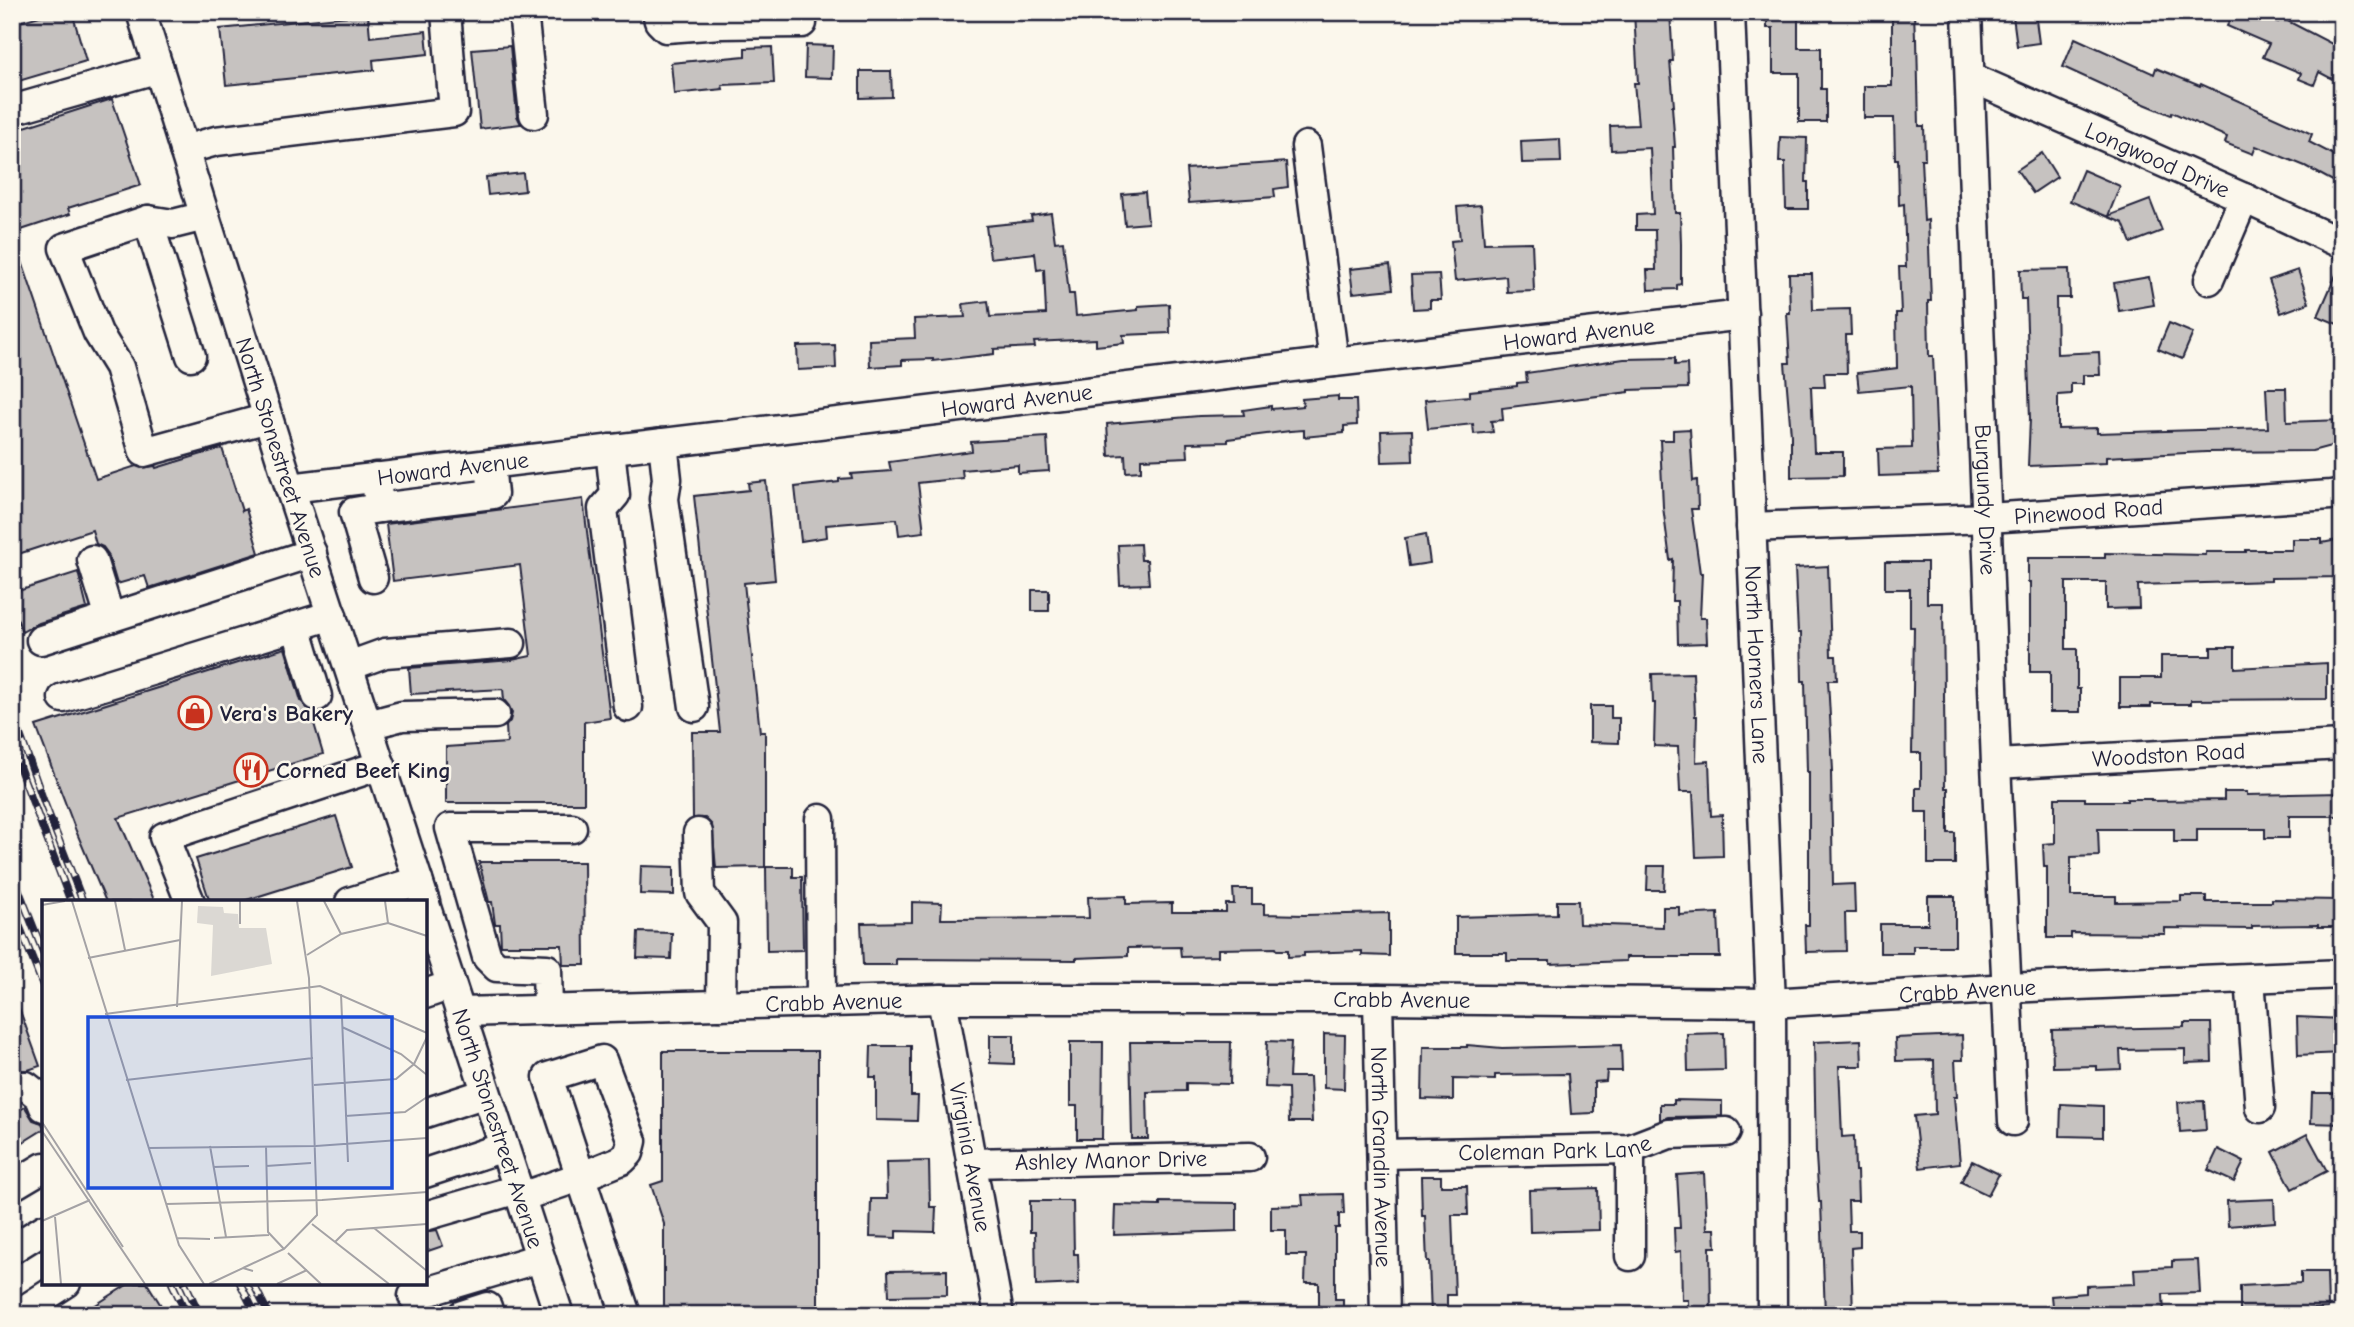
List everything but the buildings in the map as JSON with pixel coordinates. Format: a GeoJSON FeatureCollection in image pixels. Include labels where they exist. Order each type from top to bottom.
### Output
{"type":"FeatureCollection","features":[{"type":"Feature","properties":{"kind":"street"},"geometry":{"type":"LineString","coordinates":[[184,150],[216,141],[454,112],[446,12]]}},
{"type":"Feature","properties":{"kind":"street"},"geometry":{"type":"LineString","coordinates":[[523,12],[534,114]]}},
{"type":"Feature","properties":{"kind":"street"},"geometry":{"type":"LineString","coordinates":[[657,12],[659,21],[666,28],[802,23]]}},
{"type":"Feature","properties":{"kind":"street","name":"North Horners Lane"},"geometry":{"type":"LineString","coordinates":[[1730,12],[1771,1003],[1772,1315]]}},
{"type":"Feature","properties":{"kind":"street","name":"Burgundy Drive"},"geometry":{"type":"LineString","coordinates":[[1967,12],[1996,764],[2013,1121]]}},
{"type":"Feature","properties":{"kind":"street","name":"North Stonestreet Avenue"},"geometry":{"type":"LineString","coordinates":[[147,13],[159,68],[184,150],[290,488],[423,895]]}},
{"type":"Feature","properties":{"kind":"street"},"geometry":{"type":"LineString","coordinates":[[12,110],[159,68]]}},
{"type":"Feature","properties":{"kind":"street","name":"Longwood Drive"},"geometry":{"type":"LineString","coordinates":[[1970,77],[2342,244]]}},
{"type":"Feature","properties":{"kind":"street"},"geometry":{"type":"LineString","coordinates":[[1306,146],[1334,362]]}},
{"type":"Feature","properties":{"kind":"street"},"geometry":{"type":"LineString","coordinates":[[2209,280],[2244,198]]}},
{"type":"Feature","properties":{"kind":"street"},"geometry":{"type":"LineString","coordinates":[[205,216],[173,224],[148,220],[64,248],[98,333],[119,367],[144,452],[268,418]]}},
{"type":"Feature","properties":{"kind":"street"},"geometry":{"type":"LineString","coordinates":[[148,220],[191,356]]}},
{"type":"Feature","properties":{"kind":"street","name":"Howard Avenue"},"geometry":{"type":"LineString","coordinates":[[290,488],[1743,313]]}},
{"type":"Feature","properties":{"kind":"street"},"geometry":{"type":"LineString","coordinates":[[663,443],[667,479],[664,499],[694,707]]}},
{"type":"Feature","properties":{"kind":"street"},"geometry":{"type":"LineString","coordinates":[[610,449],[615,495],[603,509],[628,707]]}},
{"type":"Feature","properties":{"kind":"street"},"geometry":{"type":"LineString","coordinates":[[373,578],[354,512],[493,494],[490,464]]}},
{"type":"Feature","properties":{"kind":"street"},"geometry":{"type":"LineString","coordinates":[[376,477],[379,508]]}},
{"type":"Feature","properties":{"kind":"street","name":"Pinewood Road"},"geometry":{"type":"LineString","coordinates":[[1751,527],[1988,518],[2342,493]]}},
{"type":"Feature","properties":{"kind":"street"},"geometry":{"type":"LineString","coordinates":[[41,640],[312,553]]}},
{"type":"Feature","properties":{"kind":"street"},"geometry":{"type":"LineString","coordinates":[[92,560],[110,618]]}},
{"type":"Feature","properties":{"kind":"street"},"geometry":{"type":"LineString","coordinates":[[63,698],[332,615]]}},
{"type":"Feature","properties":{"kind":"street"},"geometry":{"type":"LineString","coordinates":[[296,626],[317,696]]}},
{"type":"Feature","properties":{"kind":"street"},"geometry":{"type":"LineString","coordinates":[[349,666],[385,653],[512,643]]}},
{"type":"Feature","properties":{"kind":"street"},"geometry":{"type":"LineString","coordinates":[[368,725],[402,716],[495,714]]}},
{"type":"Feature","properties":{"kind":"street","name":"Woodston Road"},"geometry":{"type":"LineString","coordinates":[[1996,764],[2342,745]]}},
{"type":"Feature","properties":{"kind":"street"},"geometry":{"type":"LineString","coordinates":[[189,900],[164,837],[381,765]]}},
{"type":"Feature","properties":{"kind":"street"},"geometry":{"type":"LineString","coordinates":[[820,819],[821,1003]]}},
{"type":"Feature","properties":{"kind":"street"},"geometry":{"type":"LineString","coordinates":[[548,1010],[547,970],[497,967],[487,957],[450,828],[572,828]]}},
{"type":"Feature","properties":{"kind":"street"},"geometry":{"type":"LineString","coordinates":[[698,833],[700,893],[722,923],[721,1005]]}},
{"type":"Feature","properties":{"kind":"street"},"geometry":{"type":"LineString","coordinates":[[371,900],[423,895]]}},
{"type":"Feature","properties":{"kind":"street","name":"North Stonestreet Avenue"},"geometry":{"type":"LineString","coordinates":[[427,920],[438,990],[460,1012],[540,1258],[555,1314]]}},
{"type":"Feature","properties":{"kind":"street","name":"Crabb Avenue"},"geometry":{"type":"LineString","coordinates":[[460,1012],[942,999],[1378,999],[1771,1003],[2008,988],[2342,974]]}},
{"type":"Feature","properties":{"kind":"street"},"geometry":{"type":"LineString","coordinates":[[2250,979],[2260,1108]]}},
{"type":"Feature","properties":{"kind":"street","name":"Virginia Avenue"},"geometry":{"type":"LineString","coordinates":[[942,999],[999,1315]]}},
{"type":"Feature","properties":{"kind":"street","name":"North Grandin Avenue"},"geometry":{"type":"LineString","coordinates":[[1378,999],[1385,1315]]}},
{"type":"Feature","properties":{"kind":"street"},"geometry":{"type":"LineString","coordinates":[[12,1087],[26,1086],[40,1097],[42,1102]]}},
{"type":"Feature","properties":{"kind":"street"},"geometry":{"type":"LineString","coordinates":[[427,1112],[486,1093]]}},
{"type":"Feature","properties":{"kind":"street","name":"Coleman Park Lane"},"geometry":{"type":"LineString","coordinates":[[1382,1154],[1630,1149],[1670,1134],[1726,1132]]}},
{"type":"Feature","properties":{"kind":"street"},"geometry":{"type":"LineString","coordinates":[[427,1172],[504,1147]]}},
{"type":"Feature","properties":{"kind":"street"},"geometry":{"type":"LineString","coordinates":[[1630,1149],[1630,1256]]}},
{"type":"Feature","properties":{"kind":"street","name":"Ashley Manor Drive"},"geometry":{"type":"LineString","coordinates":[[971,1163],[1250,1157]]}},
{"type":"Feature","properties":{"kind":"street"},"geometry":{"type":"LineString","coordinates":[[12,1186],[42,1168]]}},
{"type":"Feature","properties":{"kind":"street"},"geometry":{"type":"LineString","coordinates":[[427,1216],[582,1176],[626,1315]]}},
{"type":"Feature","properties":{"kind":"street"},"geometry":{"type":"LineString","coordinates":[[12,1249],[42,1230]]}},
{"type":"Feature","properties":{"kind":"street"},"geometry":{"type":"LineString","coordinates":[[413,1296],[540,1258]]}},
{"type":"Feature","properties":{"kind":"street"},"geometry":{"type":"LineString","coordinates":[[12,1305],[18,1314],[63,1285]]}},
{"type":"Feature","properties":{"kind":"street"},"geometry":{"type":"LineString","coordinates":[[461,1315],[487,1307],[489,1315]]}},
{"type":"Feature","properties":{"kind":"railway"},"geometry":{"type":"LineString","coordinates":[[12,712],[82,900]]}},
{"type":"Feature","properties":{"kind":"railway"},"geometry":{"type":"LineString","coordinates":[[12,748],[70,900]]}},
{"type":"Feature","properties":{"kind":"railway"},"geometry":{"type":"LineString","coordinates":[[12,873],[42,949]]}},
{"type":"Feature","properties":{"kind":"railway"},"geometry":{"type":"LineString","coordinates":[[12,907],[42,983]]}},
{"type":"Feature","properties":{"kind":"railway"},"geometry":{"type":"LineString","coordinates":[[173,1285],[187,1315]]}},
{"type":"Feature","properties":{"kind":"railway"},"geometry":{"type":"LineString","coordinates":[[186,1285],[200,1315]]}},
{"type":"Feature","properties":{"kind":"railway"},"geometry":{"type":"LineString","coordinates":[[241,1285],[256,1315]]}},
{"type":"Feature","properties":{"kind":"railway"},"geometry":{"type":"LineString","coordinates":[[254,1285],[269,1315]]}},
{"type":"Feature","properties":{"kind":"place","name":"Vera's Bakery"},"geometry":{"type":"Point","coordinates":[195,713]}},
{"type":"Feature","properties":{"kind":"place","name":"Corned Beef King"},"geometry":{"type":"Point","coordinates":[251,770]}}]}
